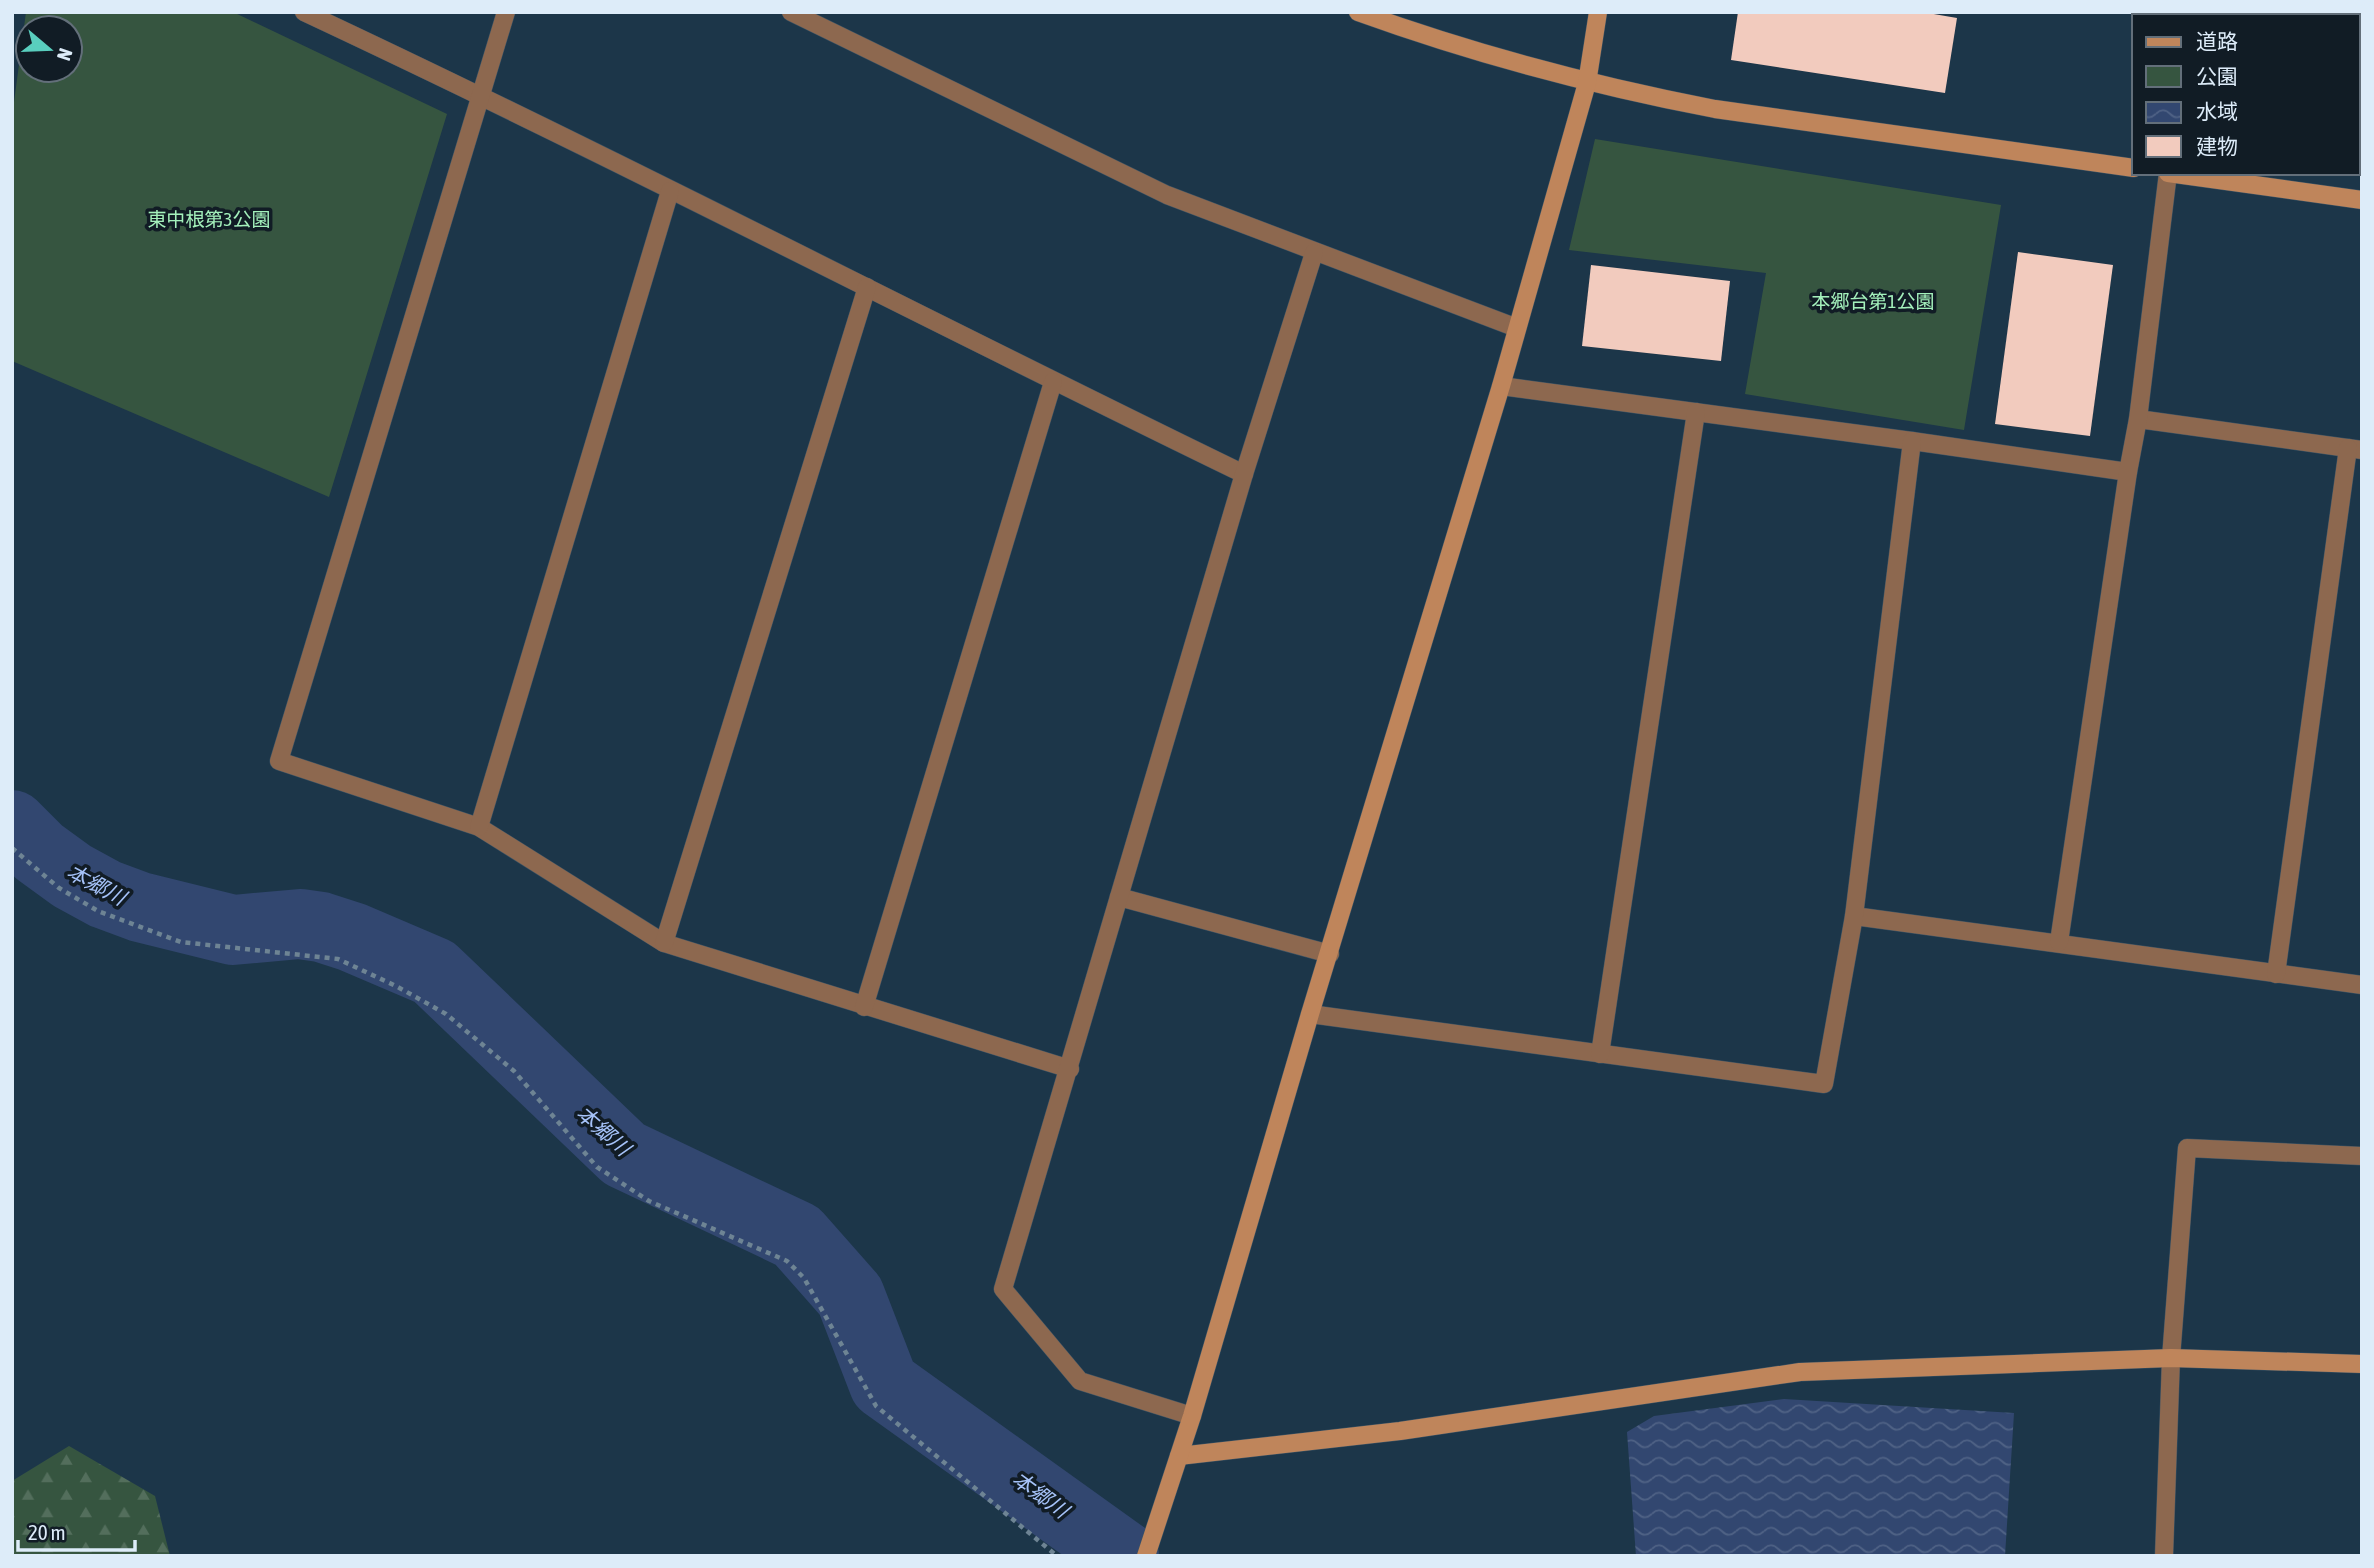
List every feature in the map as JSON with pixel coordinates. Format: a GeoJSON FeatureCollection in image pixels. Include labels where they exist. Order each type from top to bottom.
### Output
{"type":"FeatureCollection","features":[{"type":"Feature","properties":{"kind":"street"},"geometry":{"type":"LineString","coordinates":[[304,12],[481,95],[1053,382],[1244,474]]}},
{"type":"Feature","properties":{"kind":"street"},"geometry":{"type":"LineString","coordinates":[[506,12],[279,761],[479,827],[664,943],[1070,1069]]}},
{"type":"Feature","properties":{"kind":"street"},"geometry":{"type":"LineString","coordinates":[[791,12],[1167,195],[1517,328]]}},
{"type":"Feature","properties":{"kind":"street"},"geometry":{"type":"LineString","coordinates":[[1358,12],[1442,43],[1587,83],[1715,109],[2132,168]]}},
{"type":"Feature","properties":{"kind":"street"},"geometry":{"type":"LineString","coordinates":[[1146,1554],[1192,1416],[1310,1014],[1501,386],[1587,83],[1598,12]]}},
{"type":"Feature","properties":{"kind":"street"},"geometry":{"type":"LineString","coordinates":[[2059,942],[2138,419],[2168,175]]}},
{"type":"Feature","properties":{"kind":"street"},"geometry":{"type":"LineString","coordinates":[[2182,175],[2362,200]]}},
{"type":"Feature","properties":{"kind":"street"},"geometry":{"type":"LineString","coordinates":[[479,827],[670,191]]}},
{"type":"Feature","properties":{"kind":"street"},"geometry":{"type":"LineString","coordinates":[[1192,1416],[1080,1381],[1003,1289],[1244,474],[1314,253]]}},
{"type":"Feature","properties":{"kind":"street"},"geometry":{"type":"LineString","coordinates":[[664,943],[867,287]]}},
{"type":"Feature","properties":{"kind":"street"},"geometry":{"type":"LineString","coordinates":[[864,1007],[1053,382]]}},
{"type":"Feature","properties":{"kind":"street"},"geometry":{"type":"LineString","coordinates":[[1501,386],[2128,472]]}},
{"type":"Feature","properties":{"kind":"street"},"geometry":{"type":"LineString","coordinates":[[1600,1054],[1696,412]]}},
{"type":"Feature","properties":{"kind":"street"},"geometry":{"type":"LineString","coordinates":[[2138,419],[2355,449],[2276,974]]}},
{"type":"Feature","properties":{"kind":"street"},"geometry":{"type":"LineString","coordinates":[[1310,1014],[1824,1084],[1854,916],[1912,441]]}},
{"type":"Feature","properties":{"kind":"street"},"geometry":{"type":"LineString","coordinates":[[1119,897],[1330,954]]}},
{"type":"Feature","properties":{"kind":"street"},"geometry":{"type":"LineString","coordinates":[[1854,916],[2362,985]]}},
{"type":"Feature","properties":{"kind":"street"},"geometry":{"type":"LineString","coordinates":[[2164,1556],[2171,1358],[2188,1148],[2362,1156]]}},
{"type":"Feature","properties":{"kind":"street"},"geometry":{"type":"LineString","coordinates":[[1179,1456],[1400,1431],[1800,1372],[2171,1358],[2362,1364]]}},
{"type":"Feature","properties":{"kind":"path"},"geometry":{"type":"LineString","coordinates":[[12,848],[59,888],[99,911],[181,942],[338,959],[396,986],[446,1014],[514,1070],[597,1167],[649,1201],[787,1261],[804,1278],[876,1406],[1057,1556]]}},
{"type":"Feature","properties":{"kind":"green space","name":"東中根第3公園"},"geometry":{"type":"Polygon","coordinates":[[[26,12],[233,12],[447,114],[329,497],[12,361],[12,117],[16,84],[84,84],[84,14],[26,12]]]}},
{"type":"Feature","properties":{"kind":"green space","name":"本郷台第1公園"},"geometry":{"type":"Polygon","coordinates":[[[1595,139],[2001,205],[1964,430],[1745,394],[1766,273],[1569,250],[1595,139]]]}},
{"type":"Feature","properties":{"kind":"green space"},"geometry":{"type":"Polygon","coordinates":[[[69,1446],[155,1496],[170,1556],[12,1556],[12,1481],[69,1446]]]}},
{"type":"Feature","properties":{"kind":"water"},"geometry":{"type":"Polygon","coordinates":[[[1784,1399],[2014,1413],[2005,1556],[1636,1556],[1627,1432],[1654,1416],[1784,1399]]]}},
{"type":"Feature","properties":{"kind":"building"},"geometry":{"type":"Polygon","coordinates":[[[1738,12],[1922,12],[1957,18],[1945,93],[1731,60],[1738,12]]]}},
{"type":"Feature","properties":{"kind":"building"},"geometry":{"type":"Polygon","coordinates":[[[2018,252],[2113,265],[2090,436],[1995,424],[2018,252]]]}},
{"type":"Feature","properties":{"kind":"building"},"geometry":{"type":"Polygon","coordinates":[[[1591,265],[1730,281],[1721,361],[1582,346],[1591,265]]]}},
{"type":"Feature","properties":{"kind":"waterway","name":"本郷川"},"geometry":{"type":"LineString","coordinates":[[12,825],[39,852],[72,876],[105,894],[140,907],[233,930],[300,924],[321,927],[352,937],[434,972],[624,1154],[797,1236],[850,1296],[884,1384],[1124,1556]]}}]}
